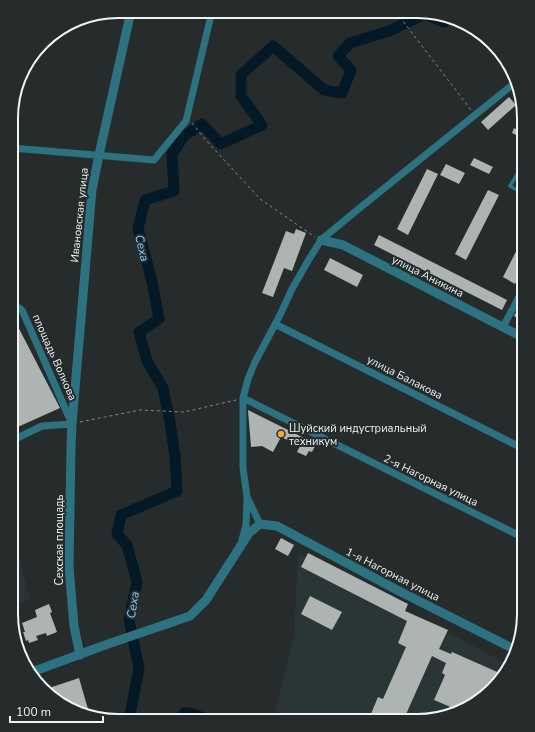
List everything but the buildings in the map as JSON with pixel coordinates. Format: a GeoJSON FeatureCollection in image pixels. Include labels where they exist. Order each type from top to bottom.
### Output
{"type":"FeatureCollection","features":[{"type":"Feature","properties":{"kind":"street","name":"Ивановская улица"},"geometry":{"type":"LineString","coordinates":[[72,424],[92,190],[129,18]]}},
{"type":"Feature","properties":{"kind":"street"},"geometry":{"type":"LineString","coordinates":[[18,148],[154,160],[190,122],[211,18]]}},
{"type":"Feature","properties":{"kind":"street"},"geometry":{"type":"LineString","coordinates":[[240,547],[246,526],[247,497],[243,468],[243,398],[248,379],[255,362],[292,289],[320,240],[512,85]]}},
{"type":"Feature","properties":{"kind":"street","name":"улица Аникина"},"geometry":{"type":"LineString","coordinates":[[320,240],[343,245],[517,334]]}},
{"type":"Feature","properties":{"kind":"street"},"geometry":{"type":"LineString","coordinates":[[503,327],[517,301]]}},
{"type":"Feature","properties":{"kind":"street","name":"площадь Волкова"},"geometry":{"type":"LineString","coordinates":[[18,307],[22,310],[72,424]]}},
{"type":"Feature","properties":{"kind":"street","name":"улица Балакова"},"geometry":{"type":"LineString","coordinates":[[275,324],[517,445]]}},
{"type":"Feature","properties":{"kind":"street","name":"2-я Нагорная улица"},"geometry":{"type":"LineString","coordinates":[[243,398],[517,535]]}},
{"type":"Feature","properties":{"kind":"street"},"geometry":{"type":"LineString","coordinates":[[18,438],[42,426],[72,424]]}},
{"type":"Feature","properties":{"kind":"street","name":"Сехская площадь"},"geometry":{"type":"LineString","coordinates":[[72,424],[69,567],[74,626],[80,655]]}},
{"type":"Feature","properties":{"kind":"street"},"geometry":{"type":"LineString","coordinates":[[36,671],[190,616],[206,600],[249,533],[260,524],[247,497]]}},
{"type":"Feature","properties":{"kind":"street","name":"1-я Нагорная улица"},"geometry":{"type":"LineString","coordinates":[[260,524],[277,526],[399,591],[511,648]]}},
{"type":"Feature","properties":{"kind":"lane"},"geometry":{"type":"LineString","coordinates":[[517,174],[510,186],[517,190]]}},
{"type":"Feature","properties":{"kind":"path"},"geometry":{"type":"LineString","coordinates":[[401,18],[475,115]]}},
{"type":"Feature","properties":{"kind":"path"},"geometry":{"type":"LineString","coordinates":[[190,122],[260,200],[320,240]]}},
{"type":"Feature","properties":{"kind":"path"},"geometry":{"type":"LineString","coordinates":[[72,424],[140,410],[184,412],[243,398]]}},
{"type":"Feature","properties":{"kind":"shaded area"},"geometry":{"type":"Polygon","coordinates":[[[298,553],[504,663],[492,680],[473,697],[449,709],[437,712],[424,714],[275,714],[294,636],[298,553]]]}},
{"type":"Feature","properties":{"kind":"shaded area"},"geometry":{"type":"Polygon","coordinates":[[[18,554],[30,599],[18,604],[18,554]]]}},
{"type":"Feature","properties":{"kind":"water"},"geometry":{"type":"Polygon","coordinates":[[[183,707],[193,708],[208,714],[176,714],[183,707]]]}},
{"type":"Feature","properties":{"kind":"waterway","name":"Сеха"},"geometry":{"type":"LineString","coordinates":[[130,714],[139,668],[129,620],[137,582],[127,545],[117,534],[121,515],[177,491],[175,456],[163,388],[147,361],[139,332],[159,319],[152,281],[138,229],[145,200],[174,191],[172,154],[184,136],[202,124],[221,144],[262,125],[241,96],[241,75],[273,46],[324,90],[342,93],[351,70],[338,56],[350,43],[389,31],[417,18]]}},
{"type":"Feature","properties":{"kind":"waterway","name":"Сеха"},"geometry":{"type":"LineString","coordinates":[[441,21],[444,21]]}},
{"type":"Feature","properties":{"kind":"place","name":"Шуйский индустриальный техникум"},"geometry":{"type":"Point","coordinates":[281,434]}}]}
